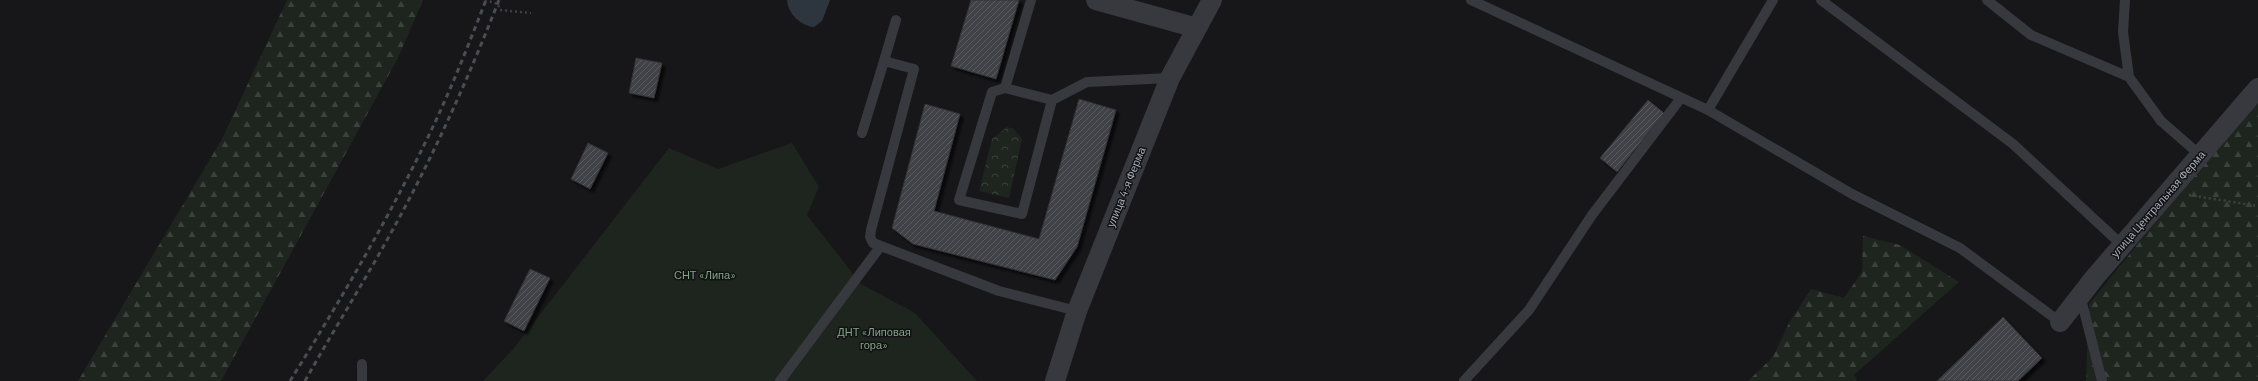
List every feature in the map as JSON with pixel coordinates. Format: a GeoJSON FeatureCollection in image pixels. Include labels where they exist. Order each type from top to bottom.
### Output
{"type":"FeatureCollection","features":[{"type":"Feature","properties":{"kind":"street"},"geometry":{"type":"LineString","coordinates":[[1096,0],[1197,28]]}},
{"type":"Feature","properties":{"kind":"street","name":"улица 4-я Ферма"},"geometry":{"type":"LineString","coordinates":[[1056,381],[1077,311],[1170,78],[1212,0]]}},
{"type":"Feature","properties":{"kind":"street","name":"улица Центральная Ферма"},"geometry":{"type":"LineString","coordinates":[[2060,322],[2080,295],[2122,245],[2258,88]]}},
{"type":"Feature","properties":{"kind":"lane"},"geometry":{"type":"LineString","coordinates":[[1006,88],[1031,0]]}},
{"type":"Feature","properties":{"kind":"lane"},"geometry":{"type":"LineString","coordinates":[[1471,0],[1708,110],[1852,194],[1960,248],[2060,322]]}},
{"type":"Feature","properties":{"kind":"lane"},"geometry":{"type":"LineString","coordinates":[[1708,110],[1773,0]]}},
{"type":"Feature","properties":{"kind":"lane"},"geometry":{"type":"LineString","coordinates":[[1821,0],[2013,144],[2122,245]]}},
{"type":"Feature","properties":{"kind":"lane"},"geometry":{"type":"LineString","coordinates":[[1987,0],[2031,35],[2129,77]]}},
{"type":"Feature","properties":{"kind":"lane"},"geometry":{"type":"LineString","coordinates":[[2125,0],[2123,32],[2129,77],[2161,121],[2200,155]]}},
{"type":"Feature","properties":{"kind":"lane"},"geometry":{"type":"LineString","coordinates":[[862,133],[896,20]]}},
{"type":"Feature","properties":{"kind":"lane"},"geometry":{"type":"LineString","coordinates":[[884,60],[914,70],[871,230],[870,237],[874,243],[880,247],[999,291],[1077,311]]}},
{"type":"Feature","properties":{"kind":"lane"},"geometry":{"type":"LineString","coordinates":[[1052,100],[1022,214],[959,200],[992,92],[1006,88],[1052,100],[1087,82],[1170,78]]}},
{"type":"Feature","properties":{"kind":"lane"},"geometry":{"type":"LineString","coordinates":[[1464,381],[1529,310],[1592,215],[1681,98]]}},
{"type":"Feature","properties":{"kind":"lane"},"geometry":{"type":"LineString","coordinates":[[780,381],[880,247]]}},
{"type":"Feature","properties":{"kind":"lane"},"geometry":{"type":"LineString","coordinates":[[2080,295],[2102,381]]}},
{"type":"Feature","properties":{"kind":"lane"},"geometry":{"type":"LineString","coordinates":[[362,364],[362,381]]}},
{"type":"Feature","properties":{"kind":"path"},"geometry":{"type":"LineString","coordinates":[[486,0],[498,4],[500,10],[531,13]]}},
{"type":"Feature","properties":{"kind":"path"},"geometry":{"type":"LineString","coordinates":[[2168,192],[2258,206]]}},
{"type":"Feature","properties":{"kind":"green space"},"geometry":{"type":"Polygon","coordinates":[[[287,0],[423,0],[398,58],[221,381],[78,381],[222,139],[287,0]]]}},
{"type":"Feature","properties":{"kind":"green space"},"geometry":{"type":"Polygon","coordinates":[[[2258,103],[2258,381],[2086,381],[2089,304],[2196,173],[2258,103]]]}},
{"type":"Feature","properties":{"kind":"green space"},"geometry":{"type":"Polygon","coordinates":[[[1007,127],[1014,129],[1022,139],[1009,198],[979,191],[992,139],[1007,127]]]}},
{"type":"Feature","properties":{"kind":"green space","name":"СНТ «Липа»"},"geometry":{"type":"Polygon","coordinates":[[[792,143],[819,187],[807,215],[861,284],[915,313],[977,381],[483,381],[514,348],[669,148],[718,169],[792,143]]]}},
{"type":"Feature","properties":{"kind":"green space"},"geometry":{"type":"Polygon","coordinates":[[[1863,236],[1900,245],[1959,282],[1854,375],[1857,381],[1748,381],[1773,357],[1789,323],[1811,289],[1844,298],[1862,272],[1863,236]]]}},
{"type":"Feature","properties":{"kind":"shaded area"},"geometry":{"type":"Polygon","coordinates":[[[787,0],[830,0],[822,21],[814,27],[800,22],[796,18],[790,10],[787,0]]]}},
{"type":"Feature","properties":{"kind":"building"},"geometry":{"type":"Polygon","coordinates":[[[971,0],[1019,0],[996,79],[951,66],[971,0]]]}},
{"type":"Feature","properties":{"kind":"building"},"geometry":{"type":"Polygon","coordinates":[[[636,58],[662,63],[654,98],[629,93],[636,58]]]}},
{"type":"Feature","properties":{"kind":"building"},"geometry":{"type":"Polygon","coordinates":[[[1079,99],[1116,110],[1077,247],[1055,280],[913,244],[892,228],[925,104],[960,114],[934,211],[1039,239],[1079,99]]]}},
{"type":"Feature","properties":{"kind":"building"},"geometry":{"type":"Polygon","coordinates":[[[1648,100],[1664,113],[1617,172],[1600,158],[1648,100]]]}},
{"type":"Feature","properties":{"kind":"building"},"geometry":{"type":"Polygon","coordinates":[[[588,143],[608,153],[590,189],[571,179],[588,143]]]}},
{"type":"Feature","properties":{"kind":"building"},"geometry":{"type":"Polygon","coordinates":[[[530,269],[550,278],[524,331],[504,321],[530,269]]]}},
{"type":"Feature","properties":{"kind":"building"},"geometry":{"type":"Polygon","coordinates":[[[2003,317],[2042,358],[2018,381],[1937,381],[2003,317]]]}},
{"type":"Feature","properties":{"kind":"railway"},"geometry":{"type":"LineString","coordinates":[[290,381],[362,260],[428,137],[466,52],[486,0]]}},
{"type":"Feature","properties":{"kind":"railway"},"geometry":{"type":"LineString","coordinates":[[305,381],[381,250],[422,175],[475,59],[499,0]]}},
{"type":"Feature","properties":{"kind":"park label","name":"ДНТ «Липовая гора»"},"geometry":{"type":"Point","coordinates":[874,338]}}]}
